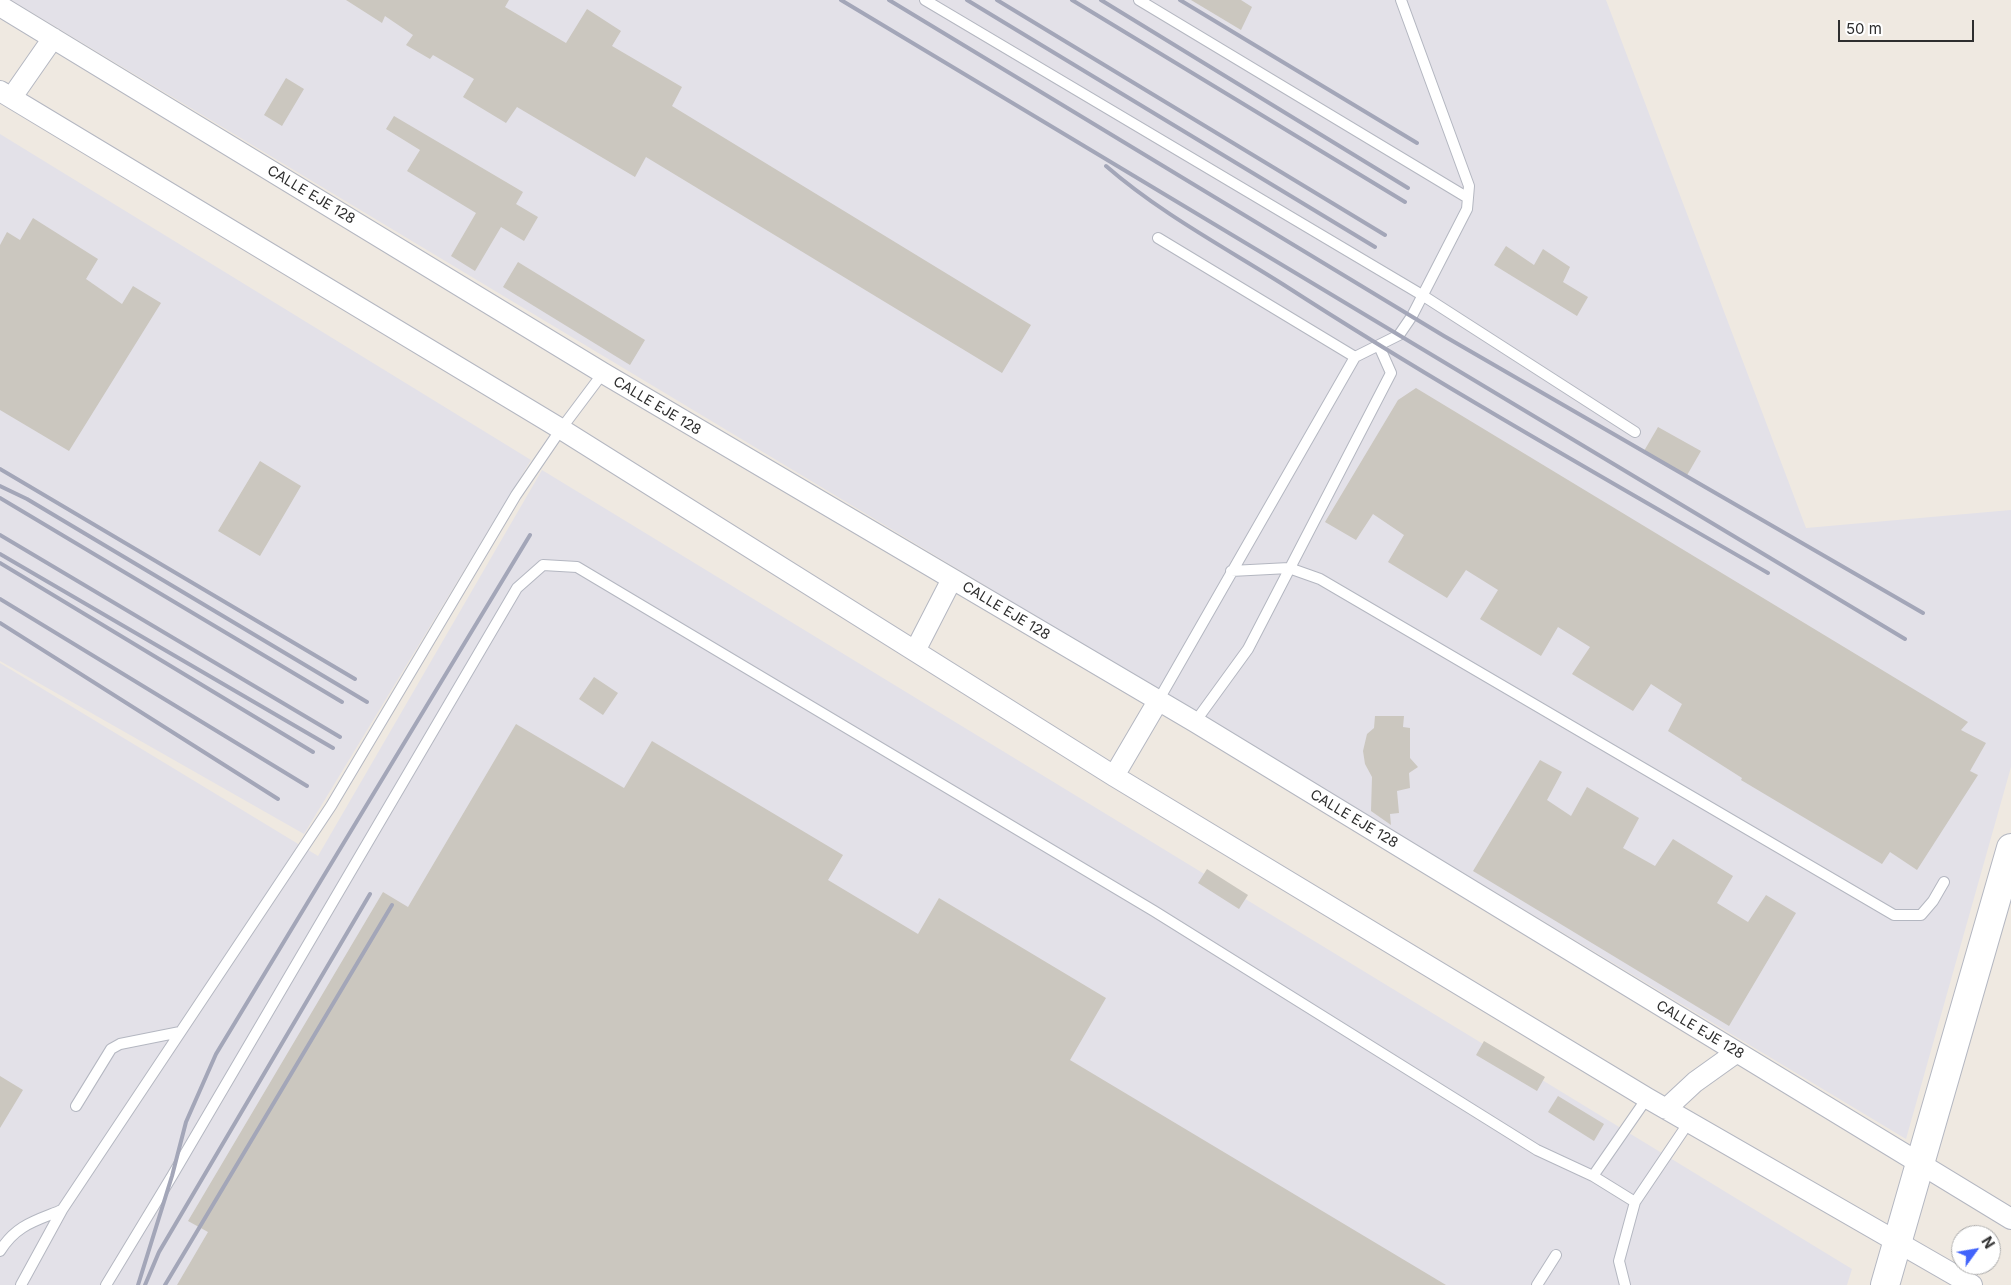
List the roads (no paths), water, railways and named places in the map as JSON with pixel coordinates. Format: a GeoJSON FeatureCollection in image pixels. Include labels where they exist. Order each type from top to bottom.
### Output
{"type":"FeatureCollection","features":[{"type":"Feature","properties":{"kind":"street","name":"CALLE EJE 128"},"geometry":{"type":"LineString","coordinates":[[0,6],[603,373],[1196,722],[2011,1219]]}},
{"type":"Feature","properties":{"kind":"street"},"geometry":{"type":"LineString","coordinates":[[53,38],[6,94],[560,429],[1114,776],[1647,1098],[1972,1285]]}},
{"type":"Feature","properties":{"kind":"street"},"geometry":{"type":"LineString","coordinates":[[915,652],[952,579]]}},
{"type":"Feature","properties":{"kind":"street"},"geometry":{"type":"LineString","coordinates":[[1114,776],[1158,700]]}},
{"type":"Feature","properties":{"kind":"street"},"geometry":{"type":"LineString","coordinates":[[1885,1285],[2011,848]]}},
{"type":"Feature","properties":{"kind":"street"},"geometry":{"type":"LineString","coordinates":[[1666,1108],[1695,1082],[1736,1052]]}},
{"type":"Feature","properties":{"kind":"lane"},"geometry":{"type":"LineString","coordinates":[[925,0],[1422,295],[1636,432]]}},
{"type":"Feature","properties":{"kind":"lane"},"geometry":{"type":"LineString","coordinates":[[1139,0],[1468,198]]}},
{"type":"Feature","properties":{"kind":"lane"},"geometry":{"type":"LineString","coordinates":[[1158,700],[1355,357],[1399,335],[1467,209],[1469,186],[1401,0]]}},
{"type":"Feature","properties":{"kind":"lane"},"geometry":{"type":"LineString","coordinates":[[1158,238],[1355,357]]}},
{"type":"Feature","properties":{"kind":"lane"},"geometry":{"type":"LineString","coordinates":[[1196,722],[1248,649],[1391,373],[1379,346]]}},
{"type":"Feature","properties":{"kind":"lane"},"geometry":{"type":"LineString","coordinates":[[20,1285],[62,1210],[331,806],[516,495],[560,429],[603,373]]}},
{"type":"Feature","properties":{"kind":"lane"},"geometry":{"type":"LineString","coordinates":[[106,1285],[517,588],[543,565],[578,567],[1154,912],[1537,1150],[1593,1176],[1635,1202]]}},
{"type":"Feature","properties":{"kind":"lane"},"geometry":{"type":"LineString","coordinates":[[1231,571],[1289,568],[1320,579],[1894,915],[1921,914],[1933,902],[1944,882]]}},
{"type":"Feature","properties":{"kind":"lane"},"geometry":{"type":"LineString","coordinates":[[76,1106],[111,1049],[120,1044],[180,1032]]}},
{"type":"Feature","properties":{"kind":"lane"},"geometry":{"type":"LineString","coordinates":[[1593,1176],[1647,1098]]}},
{"type":"Feature","properties":{"kind":"lane"},"geometry":{"type":"LineString","coordinates":[[1625,1285],[1620,1261],[1635,1202],[1689,1122]]}},
{"type":"Feature","properties":{"kind":"lane"},"geometry":{"type":"LineString","coordinates":[[0,1251],[10,1236],[25,1225],[62,1210]]}},
{"type":"Feature","properties":{"kind":"lane"},"geometry":{"type":"LineString","coordinates":[[1538,1285],[1556,1255]]}},
{"type":"Feature","properties":{"kind":"railway"},"geometry":{"type":"LineString","coordinates":[[841,0],[1905,639]]}},
{"type":"Feature","properties":{"kind":"railway"},"geometry":{"type":"LineString","coordinates":[[889,0],[1444,336],[1923,613]]}},
{"type":"Feature","properties":{"kind":"railway"},"geometry":{"type":"LineString","coordinates":[[967,0],[1375,247]]}},
{"type":"Feature","properties":{"kind":"railway"},"geometry":{"type":"LineString","coordinates":[[997,0],[1385,235]]}},
{"type":"Feature","properties":{"kind":"railway"},"geometry":{"type":"LineString","coordinates":[[1072,0],[1405,202]]}},
{"type":"Feature","properties":{"kind":"railway"},"geometry":{"type":"LineString","coordinates":[[1101,0],[1408,188]]}},
{"type":"Feature","properties":{"kind":"railway"},"geometry":{"type":"LineString","coordinates":[[1180,0],[1417,143]]}},
{"type":"Feature","properties":{"kind":"railway"},"geometry":{"type":"LineString","coordinates":[[1106,166],[1148,199],[1193,229],[1404,360],[1524,432],[1768,573]]}},
{"type":"Feature","properties":{"kind":"railway"},"geometry":{"type":"LineString","coordinates":[[0,469],[355,679]]}},
{"type":"Feature","properties":{"kind":"railway"},"geometry":{"type":"LineString","coordinates":[[0,486],[27,499],[367,702]]}},
{"type":"Feature","properties":{"kind":"railway"},"geometry":{"type":"LineString","coordinates":[[0,498],[342,702]]}},
{"type":"Feature","properties":{"kind":"railway"},"geometry":{"type":"LineString","coordinates":[[0,535],[340,737]]}},
{"type":"Feature","properties":{"kind":"railway"},"geometry":{"type":"LineString","coordinates":[[138,1285],[172,1176],[186,1122],[216,1054],[530,535]]}},
{"type":"Feature","properties":{"kind":"railway"},"geometry":{"type":"LineString","coordinates":[[0,554],[333,748]]}},
{"type":"Feature","properties":{"kind":"railway"},"geometry":{"type":"LineString","coordinates":[[0,563],[313,752]]}},
{"type":"Feature","properties":{"kind":"railway"},"geometry":{"type":"LineString","coordinates":[[0,599],[307,786]]}},
{"type":"Feature","properties":{"kind":"railway"},"geometry":{"type":"LineString","coordinates":[[0,623],[278,799]]}},
{"type":"Feature","properties":{"kind":"railway"},"geometry":{"type":"LineString","coordinates":[[145,1285],[159,1252],[370,894]]}},
{"type":"Feature","properties":{"kind":"railway"},"geometry":{"type":"LineString","coordinates":[[165,1285],[392,905]]}}]}
